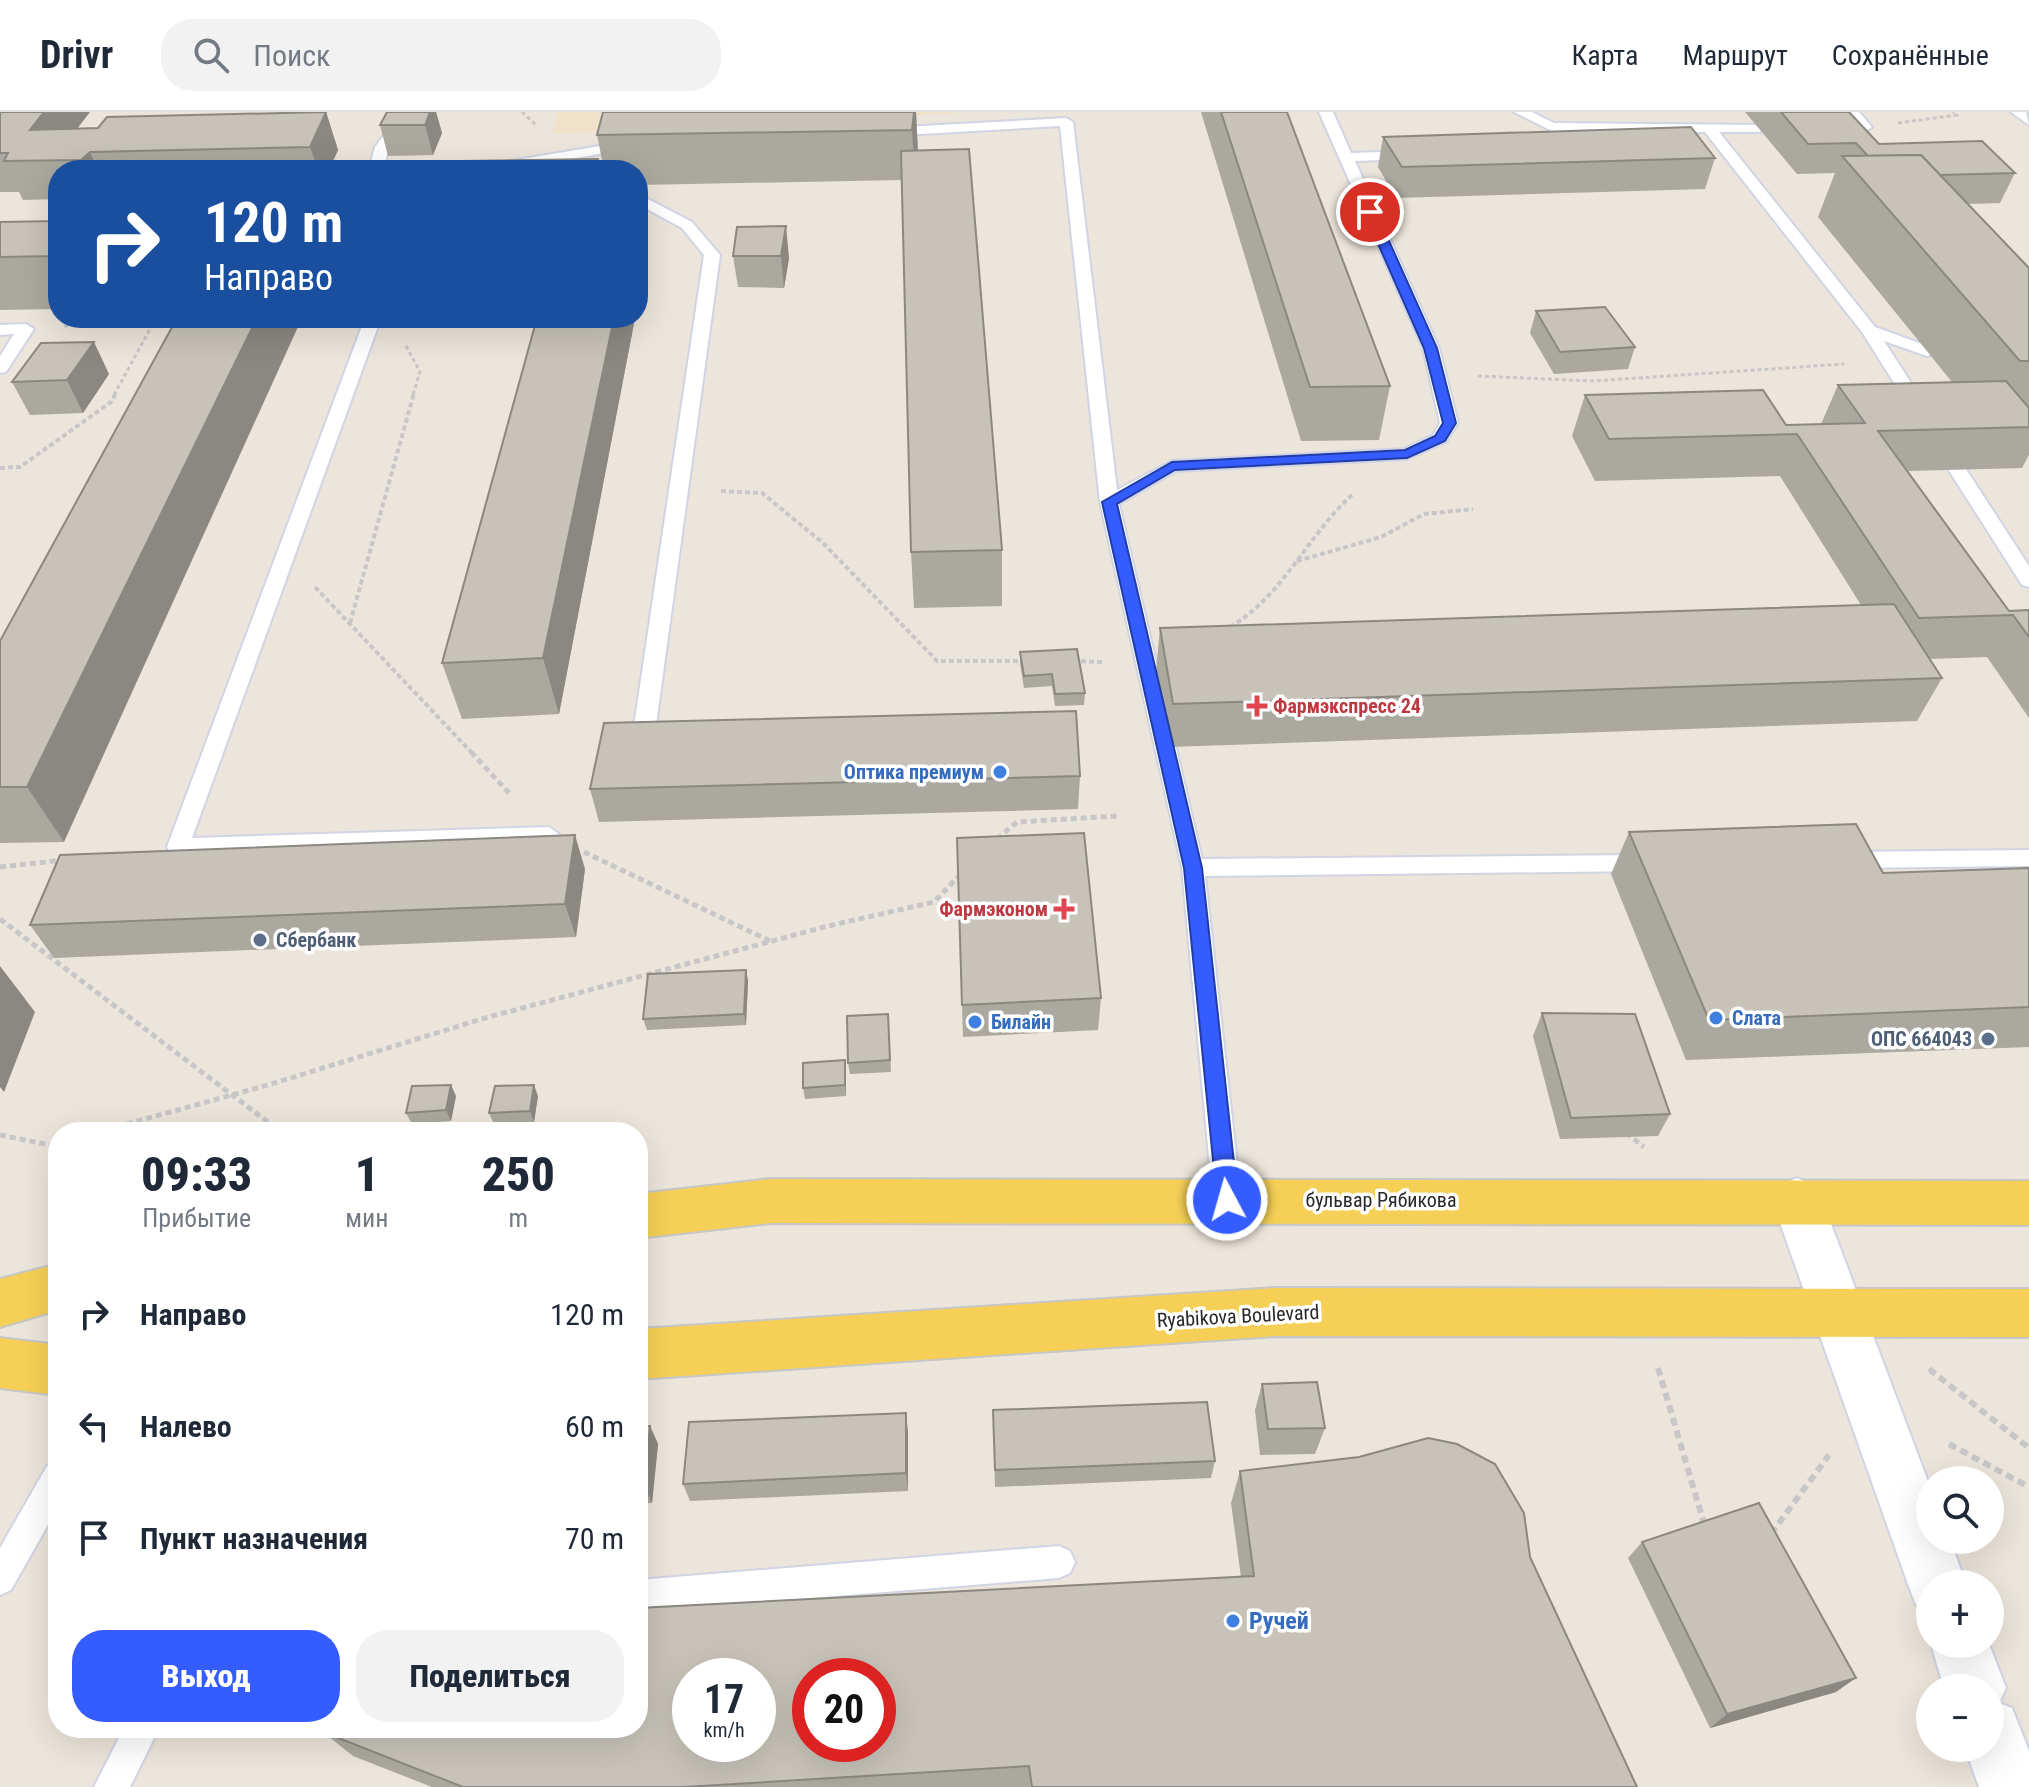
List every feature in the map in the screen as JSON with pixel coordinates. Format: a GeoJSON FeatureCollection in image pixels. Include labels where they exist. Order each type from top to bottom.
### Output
{"type":"FeatureCollection","features":[{"type":"Feature","properties":{"kind":"main road","name":"бульвар Рябикова"},"geometry":{"type":"LineString","coordinates":[[648,1215],[771,1201],[1797,1200],[2029,1203]]}},
{"type":"Feature","properties":{"kind":"main road"},"geometry":{"type":"LineString","coordinates":[[0,1303],[48,1290]]}},
{"type":"Feature","properties":{"kind":"main road","name":"Ryabikova Boulevard"},"geometry":{"type":"LineString","coordinates":[[648,1353],[1275,1312],[1839,1313]]}},
{"type":"Feature","properties":{"kind":"main road"},"geometry":{"type":"LineString","coordinates":[[1839,1313],[2029,1313]]}},
{"type":"Feature","properties":{"kind":"main road"},"geometry":{"type":"LineString","coordinates":[[0,1363],[48,1369]]}},
{"type":"Feature","properties":{"kind":"street"},"geometry":{"type":"LineString","coordinates":[[1797,1200],[1932,1570]]}},
{"type":"Feature","properties":{"kind":"street"},"geometry":{"type":"LineString","coordinates":[[2002,1762],[2011,1787]]}},
{"type":"Feature","properties":{"kind":"lane"},"geometry":{"type":"LineString","coordinates":[[379,160],[382,147],[408,112]]}},
{"type":"Feature","properties":{"kind":"lane"},"geometry":{"type":"LineString","coordinates":[[1109,502],[1172,466],[1407,454],[1440,438],[1449,423],[1431,348],[1326,112]]}},
{"type":"Feature","properties":{"kind":"lane"},"geometry":{"type":"LineString","coordinates":[[1521,112],[1552,127],[1759,128]]}},
{"type":"Feature","properties":{"kind":"lane"},"geometry":{"type":"LineString","coordinates":[[1594,112],[1602,126]]}},
{"type":"Feature","properties":{"kind":"lane"},"geometry":{"type":"LineString","coordinates":[[1852,112],[1865,127]]}},
{"type":"Feature","properties":{"kind":"lane"},"geometry":{"type":"LineString","coordinates":[[2018,112],[2029,121]]}},
{"type":"Feature","properties":{"kind":"lane"},"geometry":{"type":"LineString","coordinates":[[860,133],[1066,117],[1109,502],[1193,868],[1227,1200]]}},
{"type":"Feature","properties":{"kind":"lane"},"geometry":{"type":"LineString","coordinates":[[1824,127],[1865,127]]}},
{"type":"Feature","properties":{"kind":"lane"},"geometry":{"type":"LineString","coordinates":[[1709,128],[1869,330],[2029,581]]}},
{"type":"Feature","properties":{"kind":"lane"},"geometry":{"type":"LineString","coordinates":[[536,160],[607,147],[654,144]]}},
{"type":"Feature","properties":{"kind":"lane"},"geometry":{"type":"LineString","coordinates":[[1346,157],[1423,155]]}},
{"type":"Feature","properties":{"kind":"lane"},"geometry":{"type":"LineString","coordinates":[[648,204],[687,225],[712,255],[644,733],[690,732]]}},
{"type":"Feature","properties":{"kind":"lane"},"geometry":{"type":"LineString","coordinates":[[369,328],[178,847],[549,835]]}},
{"type":"Feature","properties":{"kind":"lane"},"geometry":{"type":"LineString","coordinates":[[0,330],[26,329]]}},
{"type":"Feature","properties":{"kind":"lane"},"geometry":{"type":"LineString","coordinates":[[0,368],[26,329]]}},
{"type":"Feature","properties":{"kind":"lane"},"geometry":{"type":"LineString","coordinates":[[1869,330],[1927,351]]}},
{"type":"Feature","properties":{"kind":"lane"},"geometry":{"type":"LineString","coordinates":[[1826,861],[2029,858]]}},
{"type":"Feature","properties":{"kind":"lane"},"geometry":{"type":"LineString","coordinates":[[1193,868],[1670,862]]}},
{"type":"Feature","properties":{"kind":"lane"},"geometry":{"type":"LineString","coordinates":[[0,1579],[48,1495]]}},
{"type":"Feature","properties":{"kind":"lane"},"geometry":{"type":"LineString","coordinates":[[648,1595],[1059,1562]]}},
{"type":"Feature","properties":{"kind":"lane"},"geometry":{"type":"LineString","coordinates":[[111,1787],[137,1738]]}},
{"type":"Feature","properties":{"kind":"path"},"geometry":{"type":"LineString","coordinates":[[1865,127],[1957,115],[1953,112]]}},
{"type":"Feature","properties":{"kind":"path"},"geometry":{"type":"LineString","coordinates":[[26,329],[48,327]]}},
{"type":"Feature","properties":{"kind":"path"},"geometry":{"type":"LineString","coordinates":[[0,468],[20,467],[111,402],[150,328]]}},
{"type":"Feature","properties":{"kind":"path"},"geometry":{"type":"LineString","coordinates":[[349,624],[420,372],[403,341]]}},
{"type":"Feature","properties":{"kind":"path"},"geometry":{"type":"LineString","coordinates":[[1437,375],[1593,381],[1888,361]]}},
{"type":"Feature","properties":{"kind":"path"},"geometry":{"type":"LineString","coordinates":[[1227,629],[1241,623],[1296,561],[1333,510],[1407,454]]}},
{"type":"Feature","properties":{"kind":"path"},"geometry":{"type":"LineString","coordinates":[[679,489],[762,493],[823,543],[937,661],[1032,661]]}},
{"type":"Feature","properties":{"kind":"path"},"geometry":{"type":"LineString","coordinates":[[1296,561],[1381,537],[1424,514],[1473,509]]}},
{"type":"Feature","properties":{"kind":"path"},"geometry":{"type":"LineString","coordinates":[[286,556],[549,835],[770,942]]}},
{"type":"Feature","properties":{"kind":"path"},"geometry":{"type":"LineString","coordinates":[[1064,661],[1144,662]]}},
{"type":"Feature","properties":{"kind":"path"},"geometry":{"type":"LineString","coordinates":[[990,846],[1017,822],[1117,816]]}},
{"type":"Feature","properties":{"kind":"path"},"geometry":{"type":"LineString","coordinates":[[0,867],[74,859]]}},
{"type":"Feature","properties":{"kind":"path"},"geometry":{"type":"LineString","coordinates":[[134,1122],[485,1018],[934,902],[971,863]]}},
{"type":"Feature","properties":{"kind":"path"},"geometry":{"type":"LineString","coordinates":[[0,919],[268,1122]]}},
{"type":"Feature","properties":{"kind":"path"},"geometry":{"type":"LineString","coordinates":[[0,1135],[48,1145]]}},
{"type":"Feature","properties":{"kind":"path"},"geometry":{"type":"LineString","coordinates":[[1655,1357],[1708,1535]]}},
{"type":"Feature","properties":{"kind":"path"},"geometry":{"type":"LineString","coordinates":[[1761,1546],[1870,1401]]}},
{"type":"Feature","properties":{"kind":"shaded area"},"geometry":{"type":"Polygon","coordinates":[[[558,112],[972,112],[553,134],[558,112]]]}},
{"type":"Feature","properties":{"kind":"building"},"geometry":{"type":"Polygon","coordinates":[[[0,112],[44,112],[30,130],[98,128],[107,117],[326,112],[310,147],[90,152],[81,160],[4,161],[8,153],[0,153],[0,112]]]}},
{"type":"Feature","properties":{"kind":"building"},"geometry":{"type":"Polygon","coordinates":[[[387,112],[430,112],[425,125],[380,125],[387,112]]]}},
{"type":"Feature","properties":{"kind":"building"},"geometry":{"type":"Polygon","coordinates":[[[603,112],[914,112],[912,130],[597,135],[603,112]]]}},
{"type":"Feature","properties":{"kind":"building"},"geometry":{"type":"Polygon","coordinates":[[[1221,112],[1287,112],[1390,386],[1310,387],[1221,112]]]}},
{"type":"Feature","properties":{"kind":"building"},"geometry":{"type":"Polygon","coordinates":[[[1781,112],[1849,112],[1879,144],[1982,141],[2015,173],[1940,175],[1921,155],[1868,156],[1856,143],[1808,144],[1781,112]]]}},
{"type":"Feature","properties":{"kind":"building"},"geometry":{"type":"Polygon","coordinates":[[[1691,127],[1715,158],[1402,167],[1383,137],[1691,127]]]}},
{"type":"Feature","properties":{"kind":"building"},"geometry":{"type":"Polygon","coordinates":[[[969,149],[1002,550],[911,552],[901,151],[969,149]]]}},
{"type":"Feature","properties":{"kind":"building"},"geometry":{"type":"Polygon","coordinates":[[[1921,155],[2029,268],[2029,361],[2020,361],[1842,156],[1921,155]]]}},
{"type":"Feature","properties":{"kind":"building"},"geometry":{"type":"Polygon","coordinates":[[[48,221],[48,256],[0,257],[0,222],[48,221]]]}},
{"type":"Feature","properties":{"kind":"building"},"geometry":{"type":"Polygon","coordinates":[[[786,226],[781,256],[733,256],[737,227],[786,226]]]}},
{"type":"Feature","properties":{"kind":"building"},"geometry":{"type":"Polygon","coordinates":[[[1605,307],[1635,347],[1560,352],[1536,311],[1605,307]]]}},
{"type":"Feature","properties":{"kind":"building"},"geometry":{"type":"Polygon","coordinates":[[[172,328],[252,328],[27,787],[0,787],[0,641],[172,328]]]}},
{"type":"Feature","properties":{"kind":"building"},"geometry":{"type":"Polygon","coordinates":[[[534,328],[612,328],[543,658],[442,663],[534,328]]]}},
{"type":"Feature","properties":{"kind":"building"},"geometry":{"type":"Polygon","coordinates":[[[94,342],[67,380],[12,382],[41,343],[94,342]]]}},
{"type":"Feature","properties":{"kind":"building"},"geometry":{"type":"Polygon","coordinates":[[[2006,381],[2029,408],[2029,427],[1878,431],[2009,611],[2029,610],[2029,637],[2013,615],[1919,618],[1797,434],[1609,439],[1585,395],[1763,390],[1786,425],[1865,423],[1838,385],[2006,381]]]}},
{"type":"Feature","properties":{"kind":"building"},"geometry":{"type":"Polygon","coordinates":[[[1894,604],[1942,678],[1173,704],[1160,628],[1894,604]]]}},
{"type":"Feature","properties":{"kind":"building"},"geometry":{"type":"Polygon","coordinates":[[[1077,649],[1085,693],[1055,694],[1052,674],[1024,676],[1020,652],[1077,649]]]}},
{"type":"Feature","properties":{"kind":"building"},"geometry":{"type":"Polygon","coordinates":[[[1076,711],[1080,776],[590,789],[604,723],[1076,711]]]}},
{"type":"Feature","properties":{"kind":"building"},"geometry":{"type":"Polygon","coordinates":[[[1856,824],[1883,873],[2029,868],[2029,1007],[1709,1020],[1629,832],[1856,824]]]}},
{"type":"Feature","properties":{"kind":"building"},"geometry":{"type":"Polygon","coordinates":[[[1084,833],[1101,998],[962,1005],[957,838],[1084,833]]]}},
{"type":"Feature","properties":{"kind":"building"},"geometry":{"type":"Polygon","coordinates":[[[575,835],[565,904],[30,925],[60,855],[575,835]]]}},
{"type":"Feature","properties":{"kind":"building"},"geometry":{"type":"Polygon","coordinates":[[[746,970],[744,1014],[643,1019],[648,974],[746,970]]]}},
{"type":"Feature","properties":{"kind":"building"},"geometry":{"type":"Polygon","coordinates":[[[1542,1013],[1635,1014],[1670,1114],[1571,1118],[1542,1013]]]}},
{"type":"Feature","properties":{"kind":"building"},"geometry":{"type":"Polygon","coordinates":[[[888,1014],[890,1060],[848,1063],[847,1016],[888,1014]]]}},
{"type":"Feature","properties":{"kind":"building"},"geometry":{"type":"Polygon","coordinates":[[[845,1060],[845,1085],[803,1088],[803,1063],[845,1060]]]}},
{"type":"Feature","properties":{"kind":"building"},"geometry":{"type":"Polygon","coordinates":[[[451,1085],[446,1110],[406,1113],[412,1086],[451,1085]]]}},
{"type":"Feature","properties":{"kind":"building"},"geometry":{"type":"Polygon","coordinates":[[[534,1085],[530,1111],[489,1113],[495,1086],[534,1085]]]}},
{"type":"Feature","properties":{"kind":"building"},"geometry":{"type":"Polygon","coordinates":[[[1317,1382],[1325,1428],[1268,1429],[1262,1384],[1317,1382]]]}},
{"type":"Feature","properties":{"kind":"building"},"geometry":{"type":"Polygon","coordinates":[[[1207,1402],[1215,1461],[995,1470],[993,1410],[1207,1402]]]}},
{"type":"Feature","properties":{"kind":"building"},"geometry":{"type":"Polygon","coordinates":[[[906,1413],[906,1473],[683,1484],[689,1422],[906,1413]]]}},
{"type":"Feature","properties":{"kind":"building","name":"Ручей"},"geometry":{"type":"Polygon","coordinates":[[[1428,1438],[1457,1444],[1495,1464],[1524,1513],[1530,1557],[1637,1787],[1032,1787],[1029,1766],[684,1787],[463,1787],[338,1738],[648,1738],[648,1607],[1254,1576],[1240,1471],[1359,1457],[1428,1438]]]}},
{"type":"Feature","properties":{"kind":"building"},"geometry":{"type":"Polygon","coordinates":[[[1759,1503],[1856,1678],[1727,1714],[1642,1542],[1759,1503]]]}},
{"type":"Feature","properties":{"kind":"place","name":"Фармэкспресс 24"},"geometry":{"type":"Point","coordinates":[1257,706]}},
{"type":"Feature","properties":{"kind":"place","name":"Оптика премиум"},"geometry":{"type":"Point","coordinates":[1000,772]}},
{"type":"Feature","properties":{"kind":"place","name":"Фармэконом"},"geometry":{"type":"Point","coordinates":[1064,909]}},
{"type":"Feature","properties":{"kind":"place","name":"Сбербанк"},"geometry":{"type":"Point","coordinates":[260,940]}},
{"type":"Feature","properties":{"kind":"place","name":"Слата"},"geometry":{"type":"Point","coordinates":[1716,1018]}},
{"type":"Feature","properties":{"kind":"place","name":"Билайн"},"geometry":{"type":"Point","coordinates":[975,1022]}},
{"type":"Feature","properties":{"kind":"place","name":"ОПС 664043"},"geometry":{"type":"Point","coordinates":[1988,1039]}},
{"type":"Feature","properties":{"kind":"place","name":"Ручей"},"geometry":{"type":"Point","coordinates":[1233,1621]}},
{"type":"Feature","properties":{"kind":"route"},"geometry":{"type":"LineString","coordinates":[[1227,1200],[1193,868],[1109,502],[1172,466],[1407,454],[1440,438],[1449,423],[1431,348],[1370,212]]}}]}
